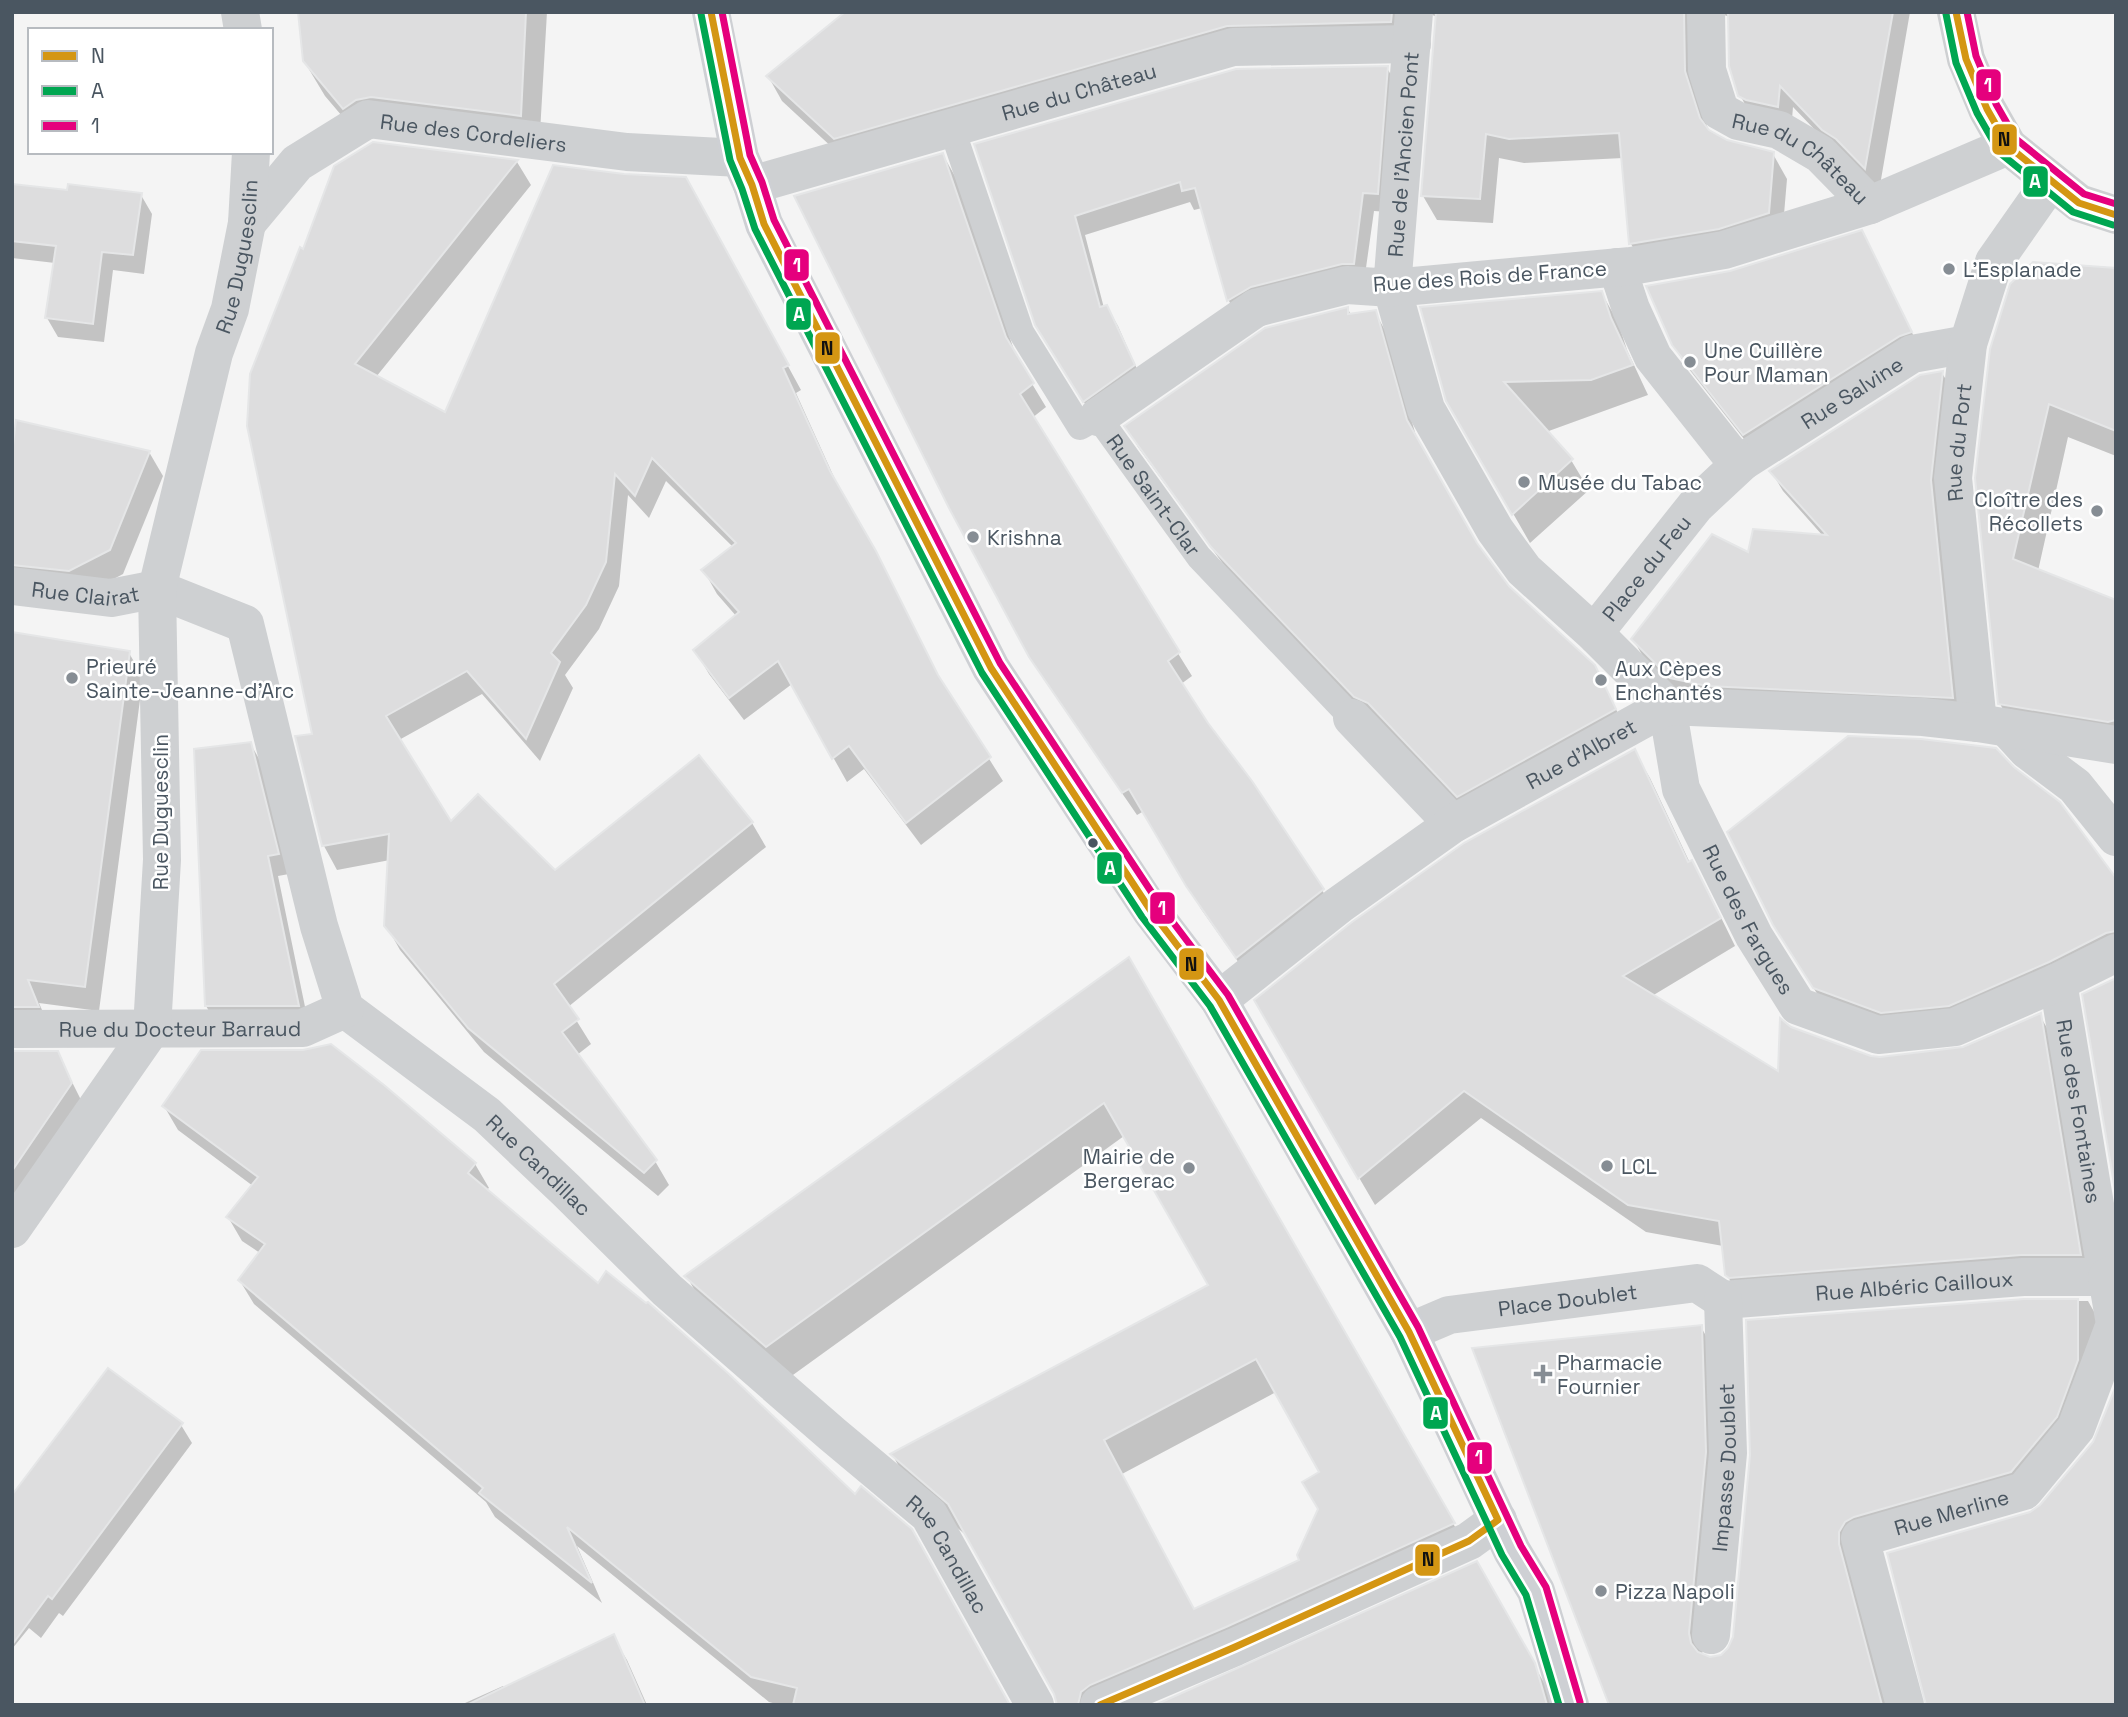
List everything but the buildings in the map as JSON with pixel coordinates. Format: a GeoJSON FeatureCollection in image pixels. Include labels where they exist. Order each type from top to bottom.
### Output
{"type":"FeatureCollection","features":[{"type":"Feature","properties":{"kind":"main road"},"geometry":{"type":"LineString","coordinates":[[711,12],[746,172],[764,224],[991,668],[1151,911],[1219,1000],[1409,1332],[1512,1551],[1536,1591],[1570,1705]]}},
{"type":"Feature","properties":{"kind":"street","name":"Rue du Château"},"geometry":{"type":"LineString","coordinates":[[1706,12],[1707,70],[1720,111],[1738,121],[1779,130],[1820,154],[1870,205],[2008,146]]}},
{"type":"Feature","properties":{"kind":"street"},"geometry":{"type":"LineString","coordinates":[[1955,12],[1966,59],[1987,109],[2008,146],[2079,203],[2116,215]]}},
{"type":"Feature","properties":{"kind":"street","name":"Rue du Château"},"geometry":{"type":"LineString","coordinates":[[746,172],[951,127],[1233,47],[1413,28]]}},
{"type":"Feature","properties":{"kind":"street","name":"Rue de l'Ancien Pont"},"geometry":{"type":"LineString","coordinates":[[1413,28],[1392,288],[1426,409],[1495,530],[1524,570],[1667,706]]}},
{"type":"Feature","properties":{"kind":"street","name":"Rue des Cordeliers"},"geometry":{"type":"LineString","coordinates":[[247,223],[297,163],[368,120],[627,152],[746,172]]}},
{"type":"Feature","properties":{"kind":"street","name":"Rue Duguesclin"},"geometry":{"type":"LineString","coordinates":[[152,1028],[162,860],[157,589],[214,353],[230,309],[247,223],[251,154]]}},
{"type":"Feature","properties":{"kind":"street","name":"Rue du Port"},"geometry":{"type":"LineString","coordinates":[[1993,725],[1953,478],[1968,344],[1994,262],[2050,182]]}},
{"type":"Feature","properties":{"kind":"street","name":"Rue des Rois de France"},"geometry":{"type":"LineString","coordinates":[[1098,417],[1256,309],[1347,285],[1392,288],[1617,267],[1724,250],[1870,205]]}},
{"type":"Feature","properties":{"kind":"street"},"geometry":{"type":"LineString","coordinates":[[1617,267],[1631,309],[1653,357],[1729,453],[1742,462]]}},
{"type":"Feature","properties":{"kind":"street","name":"Rue Salvine"},"geometry":{"type":"LineString","coordinates":[[1742,462],[1912,354],[1968,344]]}},
{"type":"Feature","properties":{"kind":"street","name":"Place du Feu"},"geometry":{"type":"LineString","coordinates":[[1595,635],[1696,505],[1742,462]]}},
{"type":"Feature","properties":{"kind":"street","name":"Rue Clairat"},"geometry":{"type":"LineString","coordinates":[[12,586],[111,598],[157,589]]}},
{"type":"Feature","properties":{"kind":"street"},"geometry":{"type":"LineString","coordinates":[[157,589],[245,624],[319,926],[345,1009]]}},
{"type":"Feature","properties":{"kind":"street"},"geometry":{"type":"LineString","coordinates":[[1667,706],[1923,718],[1993,725],[2116,745]]}},
{"type":"Feature","properties":{"kind":"street","name":"Rue d'Albret"},"geometry":{"type":"LineString","coordinates":[[1219,1000],[1339,905],[1454,824],[1667,706]]}},
{"type":"Feature","properties":{"kind":"street","name":"Rue des Fargues"},"geometry":{"type":"LineString","coordinates":[[1667,706],[1681,789],[1754,936],[1798,1006],[1878,1035],[1955,1027],[2059,982],[2116,953]]}},
{"type":"Feature","properties":{"kind":"street","name":"Rue Saint-Clar"},"geometry":{"type":"LineString","coordinates":[[1352,718],[1454,824]]}},
{"type":"Feature","properties":{"kind":"street"},"geometry":{"type":"LineString","coordinates":[[1993,725],[2075,786],[2116,837]]}},
{"type":"Feature","properties":{"kind":"street","name":"Rue des Fontaines"},"geometry":{"type":"LineString","coordinates":[[2059,982],[2111,1275],[2115,1324]]}},
{"type":"Feature","properties":{"kind":"street","name":"Rue du Docteur Barraud"},"geometry":{"type":"LineString","coordinates":[[12,1029],[303,1028],[345,1009]]}},
{"type":"Feature","properties":{"kind":"street","name":"Rue Candillac"},"geometry":{"type":"LineString","coordinates":[[345,1009],[487,1115],[667,1290],[929,1515],[1035,1705]]}},
{"type":"Feature","properties":{"kind":"street"},"geometry":{"type":"LineString","coordinates":[[12,1229],[152,1028]]}},
{"type":"Feature","properties":{"kind":"street","name":"Rue Albéric Cailloux"},"geometry":{"type":"LineString","coordinates":[[1723,1300],[2023,1277],[2111,1275]]}},
{"type":"Feature","properties":{"kind":"street","name":"Place Doublet"},"geometry":{"type":"LineString","coordinates":[[1409,1332],[1448,1315],[1697,1283],[1723,1300]]}},
{"type":"Feature","properties":{"kind":"street","name":"Impasse Doublet"},"geometry":{"type":"LineString","coordinates":[[1711,1635],[1728,1452],[1723,1300]]}},
{"type":"Feature","properties":{"kind":"street","name":"Rue Merline"},"geometry":{"type":"LineString","coordinates":[[1905,1705],[1860,1538],[2024,1491],[2076,1428],[2115,1324]]}},
{"type":"Feature","properties":{"kind":"street"},"geometry":{"type":"LineString","coordinates":[[1099,1705],[1469,1541],[1498,1520]]}},
{"type":"Feature","properties":{"kind":"lane","name":"Rue Saint-Clar"},"geometry":{"type":"LineString","coordinates":[[951,127],[1021,332],[1080,427],[1098,417],[1199,557],[1352,718]]}},
{"type":"Feature","properties":{"kind":"transit line","name":"N"},"geometry":{"type":"LineString","coordinates":[[711,12],[740,158],[764,224],[991,668],[1151,911],[1219,1000],[1409,1332],[1498,1520],[1469,1541],[1100,1705]]}},
{"type":"Feature","properties":{"kind":"transit line","name":"1"},"geometry":{"type":"LineString","coordinates":[[722,12],[750,155],[774,220],[1000,663],[1160,905],[1228,995],[1418,1327],[1521,1546],[1546,1587],[1580,1702]]}},
{"type":"Feature","properties":{"kind":"transit line","name":"N"},"geometry":{"type":"LineString","coordinates":[[1956,12],[1966,59],[1987,109],[2008,146],[2079,203],[2116,215]]}},
{"type":"Feature","properties":{"kind":"transit line","name":"1"},"geometry":{"type":"LineString","coordinates":[[1967,12],[1976,56],[1996,104],[2016,139],[2084,194],[2116,204]]}},
{"type":"Feature","properties":{"kind":"transit line","name":"A"},"geometry":{"type":"LineString","coordinates":[[701,14],[730,160],[755,229],[982,673],[1142,917],[1210,1006],[1400,1337],[1502,1555],[1526,1595],[1559,1705]]}},
{"type":"Feature","properties":{"kind":"transit line","name":"A"},"geometry":{"type":"LineString","coordinates":[[1946,14],[1956,63],[1977,113],[2000,153],[2073,212],[2113,225]]}},
{"type":"Feature","properties":{"kind":"place","name":"L'Esplanade"},"geometry":{"type":"Point","coordinates":[1949,269]}},
{"type":"Feature","properties":{"kind":"place","name":"Une Cuillère Pour Maman"},"geometry":{"type":"Point","coordinates":[1690,362]}},
{"type":"Feature","properties":{"kind":"place","name":"Musée du Tabac"},"geometry":{"type":"Point","coordinates":[1524,482]}},
{"type":"Feature","properties":{"kind":"place","name":"Cloître des Récollets"},"geometry":{"type":"Point","coordinates":[2097,511]}},
{"type":"Feature","properties":{"kind":"place","name":"Krishna"},"geometry":{"type":"Point","coordinates":[973,537]}},
{"type":"Feature","properties":{"kind":"place","name":"Prieuré Sainte-Jeanne-d'Arc"},"geometry":{"type":"Point","coordinates":[72,678]}},
{"type":"Feature","properties":{"kind":"place","name":"Aux Cèpes Enchantés"},"geometry":{"type":"Point","coordinates":[1601,680]}},
{"type":"Feature","properties":{"kind":"place","name":"LCL"},"geometry":{"type":"Point","coordinates":[1607,1166]}},
{"type":"Feature","properties":{"kind":"place","name":"Mairie de Bergerac"},"geometry":{"type":"Point","coordinates":[1189,1168]}},
{"type":"Feature","properties":{"kind":"place","name":"Pharmacie Fournier"},"geometry":{"type":"Point","coordinates":[1543,1374]}},
{"type":"Feature","properties":{"kind":"place","name":"Pizza Napoli"},"geometry":{"type":"Point","coordinates":[1601,1591]}}]}
